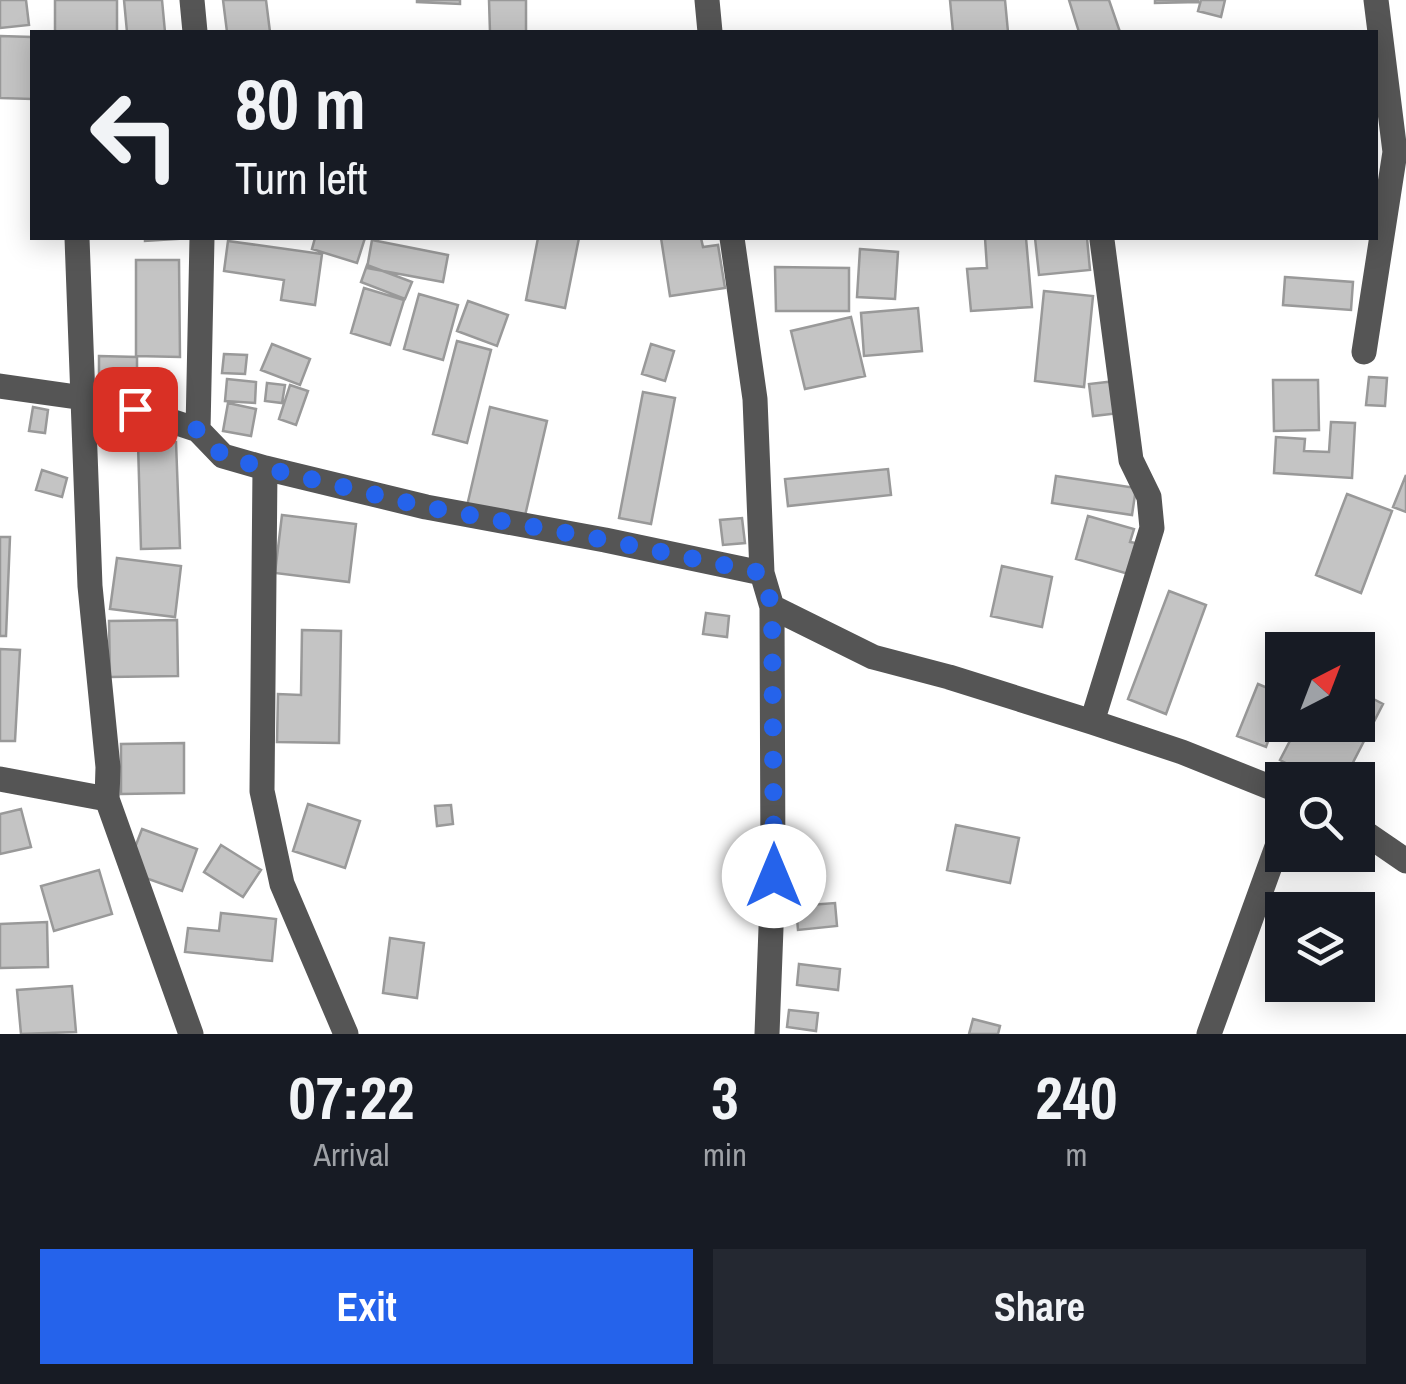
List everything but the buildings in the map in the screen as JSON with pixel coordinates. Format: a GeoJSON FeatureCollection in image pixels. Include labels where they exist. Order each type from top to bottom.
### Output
{"type":"FeatureCollection","features":[{"type":"Feature","properties":{"kind":"street"},"geometry":{"type":"LineString","coordinates":[[192,0],[195,30]]}},
{"type":"Feature","properties":{"kind":"street"},"geometry":{"type":"LineString","coordinates":[[707,0],[710,30]]}},
{"type":"Feature","properties":{"kind":"street"},"geometry":{"type":"LineString","coordinates":[[1364,352],[1394,152],[1376,0]]}},
{"type":"Feature","properties":{"kind":"street"},"geometry":{"type":"LineString","coordinates":[[77,240],[90,586],[108,768],[107,799],[191,1034]]}},
{"type":"Feature","properties":{"kind":"street"},"geometry":{"type":"LineString","coordinates":[[198,430],[202,240]]}},
{"type":"Feature","properties":{"kind":"street"},"geometry":{"type":"LineString","coordinates":[[732,240],[754,398],[762,573],[772,607],[774,876],[768,1034]]}},
{"type":"Feature","properties":{"kind":"street"},"geometry":{"type":"LineString","coordinates":[[1092,722],[1152,528],[1149,497],[1131,460],[1102,240]]}},
{"type":"Feature","properties":{"kind":"street"},"geometry":{"type":"LineString","coordinates":[[0,386],[135,409],[198,430],[223,456],[265,468],[426,507],[762,573]]}},
{"type":"Feature","properties":{"kind":"street"},"geometry":{"type":"LineString","coordinates":[[265,468],[262,791],[282,884],[346,1034]]}},
{"type":"Feature","properties":{"kind":"street"},"geometry":{"type":"LineString","coordinates":[[772,607],[873,657],[1092,722],[1265,785]]}},
{"type":"Feature","properties":{"kind":"street"},"geometry":{"type":"LineString","coordinates":[[0,779],[107,799]]}},
{"type":"Feature","properties":{"kind":"street"},"geometry":{"type":"LineString","coordinates":[[1375,840],[1406,862]]}},
{"type":"Feature","properties":{"kind":"street"},"geometry":{"type":"LineString","coordinates":[[1209,1034],[1268,872]]}},
{"type":"Feature","properties":{"kind":"route"},"geometry":{"type":"LineString","coordinates":[[135,409],[198,430],[223,456],[265,468],[426,507],[762,573],[772,607],[774,876]]}}]}
